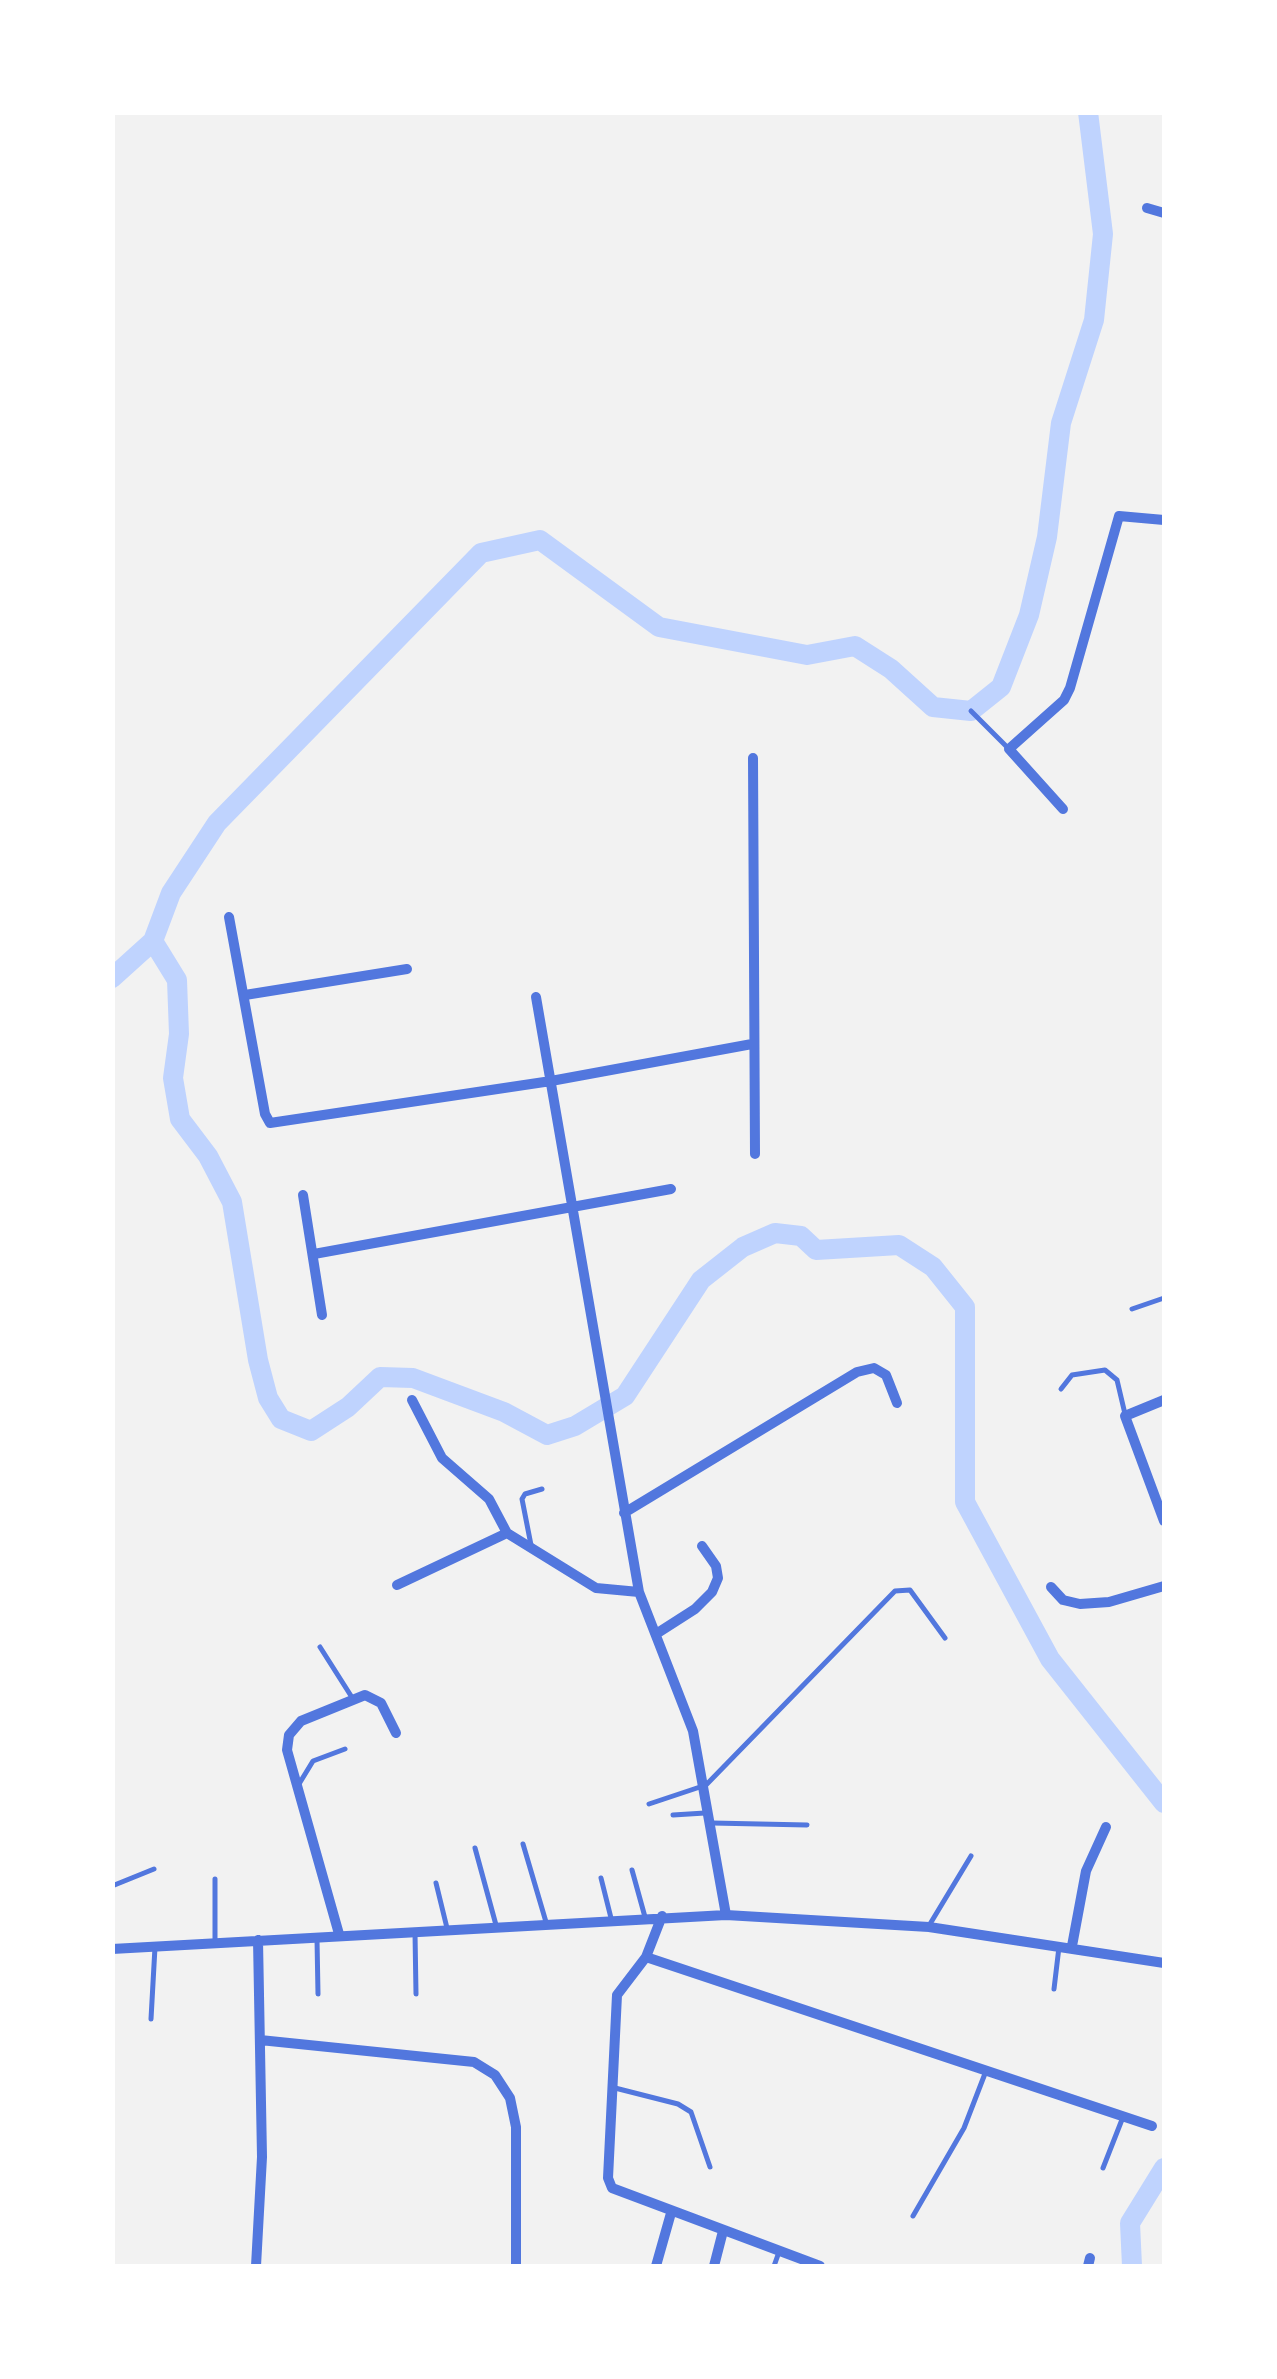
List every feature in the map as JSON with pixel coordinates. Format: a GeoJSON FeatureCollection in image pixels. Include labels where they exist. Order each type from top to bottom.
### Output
{"type":"FeatureCollection","features":[{"type":"Feature","properties":{"kind":"street"},"geometry":{"type":"LineString","coordinates":[[1147,208],[1164,214]]}},
{"type":"Feature","properties":{"kind":"street"},"geometry":{"type":"LineString","coordinates":[[1063,809],[1008,749],[1064,700],[1070,688],[1119,516],[1164,520]]}},
{"type":"Feature","properties":{"kind":"street"},"geometry":{"type":"LineString","coordinates":[[753,758],[755,1154]]}},
{"type":"Feature","properties":{"kind":"street"},"geometry":{"type":"LineString","coordinates":[[229,917],[265,1114],[270,1122],[550,1081],[752,1044]]}},
{"type":"Feature","properties":{"kind":"street"},"geometry":{"type":"LineString","coordinates":[[245,995],[408,968]]}},
{"type":"Feature","properties":{"kind":"street"},"geometry":{"type":"LineString","coordinates":[[536,997],[640,1592],[693,1730],[706,1785],[726,1915]]}},
{"type":"Feature","properties":{"kind":"street"},"geometry":{"type":"LineString","coordinates":[[314,1254],[670,1189]]}},
{"type":"Feature","properties":{"kind":"street"},"geometry":{"type":"LineString","coordinates":[[303,1194],[322,1315]]}},
{"type":"Feature","properties":{"kind":"street"},"geometry":{"type":"LineString","coordinates":[[624,1513],[856,1372],[874,1368],[886,1375],[897,1403]]}},
{"type":"Feature","properties":{"kind":"street"},"geometry":{"type":"LineString","coordinates":[[412,1400],[442,1458],[488,1498],[507,1533],[596,1588],[640,1592]]}},
{"type":"Feature","properties":{"kind":"street"},"geometry":{"type":"LineString","coordinates":[[1164,1400],[1125,1416],[1164,1521]]}},
{"type":"Feature","properties":{"kind":"street"},"geometry":{"type":"LineString","coordinates":[[397,1586],[507,1533]]}},
{"type":"Feature","properties":{"kind":"street"},"geometry":{"type":"LineString","coordinates":[[656,1634],[695,1609],[712,1592],[716,1566],[702,1546]]}},
{"type":"Feature","properties":{"kind":"street"},"geometry":{"type":"LineString","coordinates":[[1051,1587],[1063,1600],[1080,1604],[1108,1602],[1164,1586]]}},
{"type":"Feature","properties":{"kind":"street"},"geometry":{"type":"LineString","coordinates":[[339,1934],[287,1750],[289,1734],[301,1721],[353,1700],[374,1696],[396,1733]]}},
{"type":"Feature","properties":{"kind":"street"},"geometry":{"type":"LineString","coordinates":[[1066,1945],[1086,1871],[1106,1827]]}},
{"type":"Feature","properties":{"kind":"street"},"geometry":{"type":"LineString","coordinates":[[112,1949],[726,1915],[929,1927],[1164,1963]]}},
{"type":"Feature","properties":{"kind":"street"},"geometry":{"type":"LineString","coordinates":[[662,1916],[646,1957],[617,1995],[608,2178],[612,2188],[670,2213],[820,2266]]}},
{"type":"Feature","properties":{"kind":"street"},"geometry":{"type":"LineString","coordinates":[[256,2266],[262,2157],[258,1940]]}},
{"type":"Feature","properties":{"kind":"street"},"geometry":{"type":"LineString","coordinates":[[646,1957],[1152,2126]]}},
{"type":"Feature","properties":{"kind":"street"},"geometry":{"type":"LineString","coordinates":[[260,2040],[474,2062],[495,2075],[510,2098],[516,2127],[516,2264]]}},
{"type":"Feature","properties":{"kind":"street"},"geometry":{"type":"LineString","coordinates":[[656,2266],[670,2213]]}},
{"type":"Feature","properties":{"kind":"street"},"geometry":{"type":"LineString","coordinates":[[714,2266],[723,2232]]}},
{"type":"Feature","properties":{"kind":"lane"},"geometry":{"type":"LineString","coordinates":[[972,712],[1008,749]]}},
{"type":"Feature","properties":{"kind":"lane"},"geometry":{"type":"LineString","coordinates":[[1132,1309],[1164,1298]]}},
{"type":"Feature","properties":{"kind":"lane"},"geometry":{"type":"LineString","coordinates":[[1061,1388],[1072,1375],[1105,1370],[1117,1380],[1125,1416]]}},
{"type":"Feature","properties":{"kind":"lane"},"geometry":{"type":"LineString","coordinates":[[531,1545],[522,1499],[525,1494],[542,1489]]}},
{"type":"Feature","properties":{"kind":"lane"},"geometry":{"type":"LineString","coordinates":[[649,1804],[706,1785],[895,1591],[910,1590],[944,1638]]}},
{"type":"Feature","properties":{"kind":"lane"},"geometry":{"type":"LineString","coordinates":[[320,1647],[353,1700]]}},
{"type":"Feature","properties":{"kind":"lane"},"geometry":{"type":"LineString","coordinates":[[297,1786],[313,1760],[345,1749]]}},
{"type":"Feature","properties":{"kind":"lane"},"geometry":{"type":"LineString","coordinates":[[673,1815],[807,1826]]}},
{"type":"Feature","properties":{"kind":"lane"},"geometry":{"type":"LineString","coordinates":[[523,1844],[546,1922]]}},
{"type":"Feature","properties":{"kind":"lane"},"geometry":{"type":"LineString","coordinates":[[476,1848],[496,1925]]}},
{"type":"Feature","properties":{"kind":"lane"},"geometry":{"type":"LineString","coordinates":[[929,1927],[971,1856]]}},
{"type":"Feature","properties":{"kind":"lane"},"geometry":{"type":"LineString","coordinates":[[112,1886],[154,1869]]}},
{"type":"Feature","properties":{"kind":"lane"},"geometry":{"type":"LineString","coordinates":[[632,1870],[645,1917]]}},
{"type":"Feature","properties":{"kind":"lane"},"geometry":{"type":"LineString","coordinates":[[601,1878],[611,1919]]}},
{"type":"Feature","properties":{"kind":"lane"},"geometry":{"type":"LineString","coordinates":[[215,1879],[215,1943]]}},
{"type":"Feature","properties":{"kind":"lane"},"geometry":{"type":"LineString","coordinates":[[436,1883],[447,1928]]}},
{"type":"Feature","properties":{"kind":"lane"},"geometry":{"type":"LineString","coordinates":[[415,1930],[416,1994]]}},
{"type":"Feature","properties":{"kind":"lane"},"geometry":{"type":"LineString","coordinates":[[316,1936],[318,1994]]}},
{"type":"Feature","properties":{"kind":"lane"},"geometry":{"type":"LineString","coordinates":[[1054,1989],[1066,1945]]}},
{"type":"Feature","properties":{"kind":"lane"},"geometry":{"type":"LineString","coordinates":[[151,2019],[154,1947]]}},
{"type":"Feature","properties":{"kind":"lane"},"geometry":{"type":"LineString","coordinates":[[914,2216],[964,2128],[986,2069]]}},
{"type":"Feature","properties":{"kind":"lane"},"geometry":{"type":"LineString","coordinates":[[612,2088],[678,2104],[691,2112],[710,2167]]}},
{"type":"Feature","properties":{"kind":"lane"},"geometry":{"type":"LineString","coordinates":[[1102,2168],[1123,2117]]}},
{"type":"Feature","properties":{"kind":"lane"},"geometry":{"type":"LineString","coordinates":[[774,2266],[779,2252]]}},
{"type":"Feature","properties":{"kind":"waterway"},"geometry":{"type":"LineString","coordinates":[[1088,112],[1103,234],[1094,320],[1061,423],[1047,537],[1029,615],[1001,687],[971,711],[933,707],[891,669],[855,646],[807,655],[659,627],[540,540],[481,553],[217,823],[171,893],[153,941],[177,980],[179,1034],[173,1078],[180,1119],[208,1156],[232,1202],[258,1360],[268,1398],[281,1419],[311,1431],[348,1407],[380,1377],[413,1378],[504,1412],[547,1435],[575,1426],[625,1396],[701,1280],[743,1247],[775,1233],[801,1236],[816,1250],[899,1245],[933,1267],[965,1307],[965,1502],[1050,1659],[1164,1803]]}},
{"type":"Feature","properties":{"kind":"waterway"},"geometry":{"type":"LineString","coordinates":[[112,978],[153,941]]}},
{"type":"Feature","properties":{"kind":"waterway"},"geometry":{"type":"LineString","coordinates":[[1132,2266],[1130,2223],[1164,2168]]}}]}
